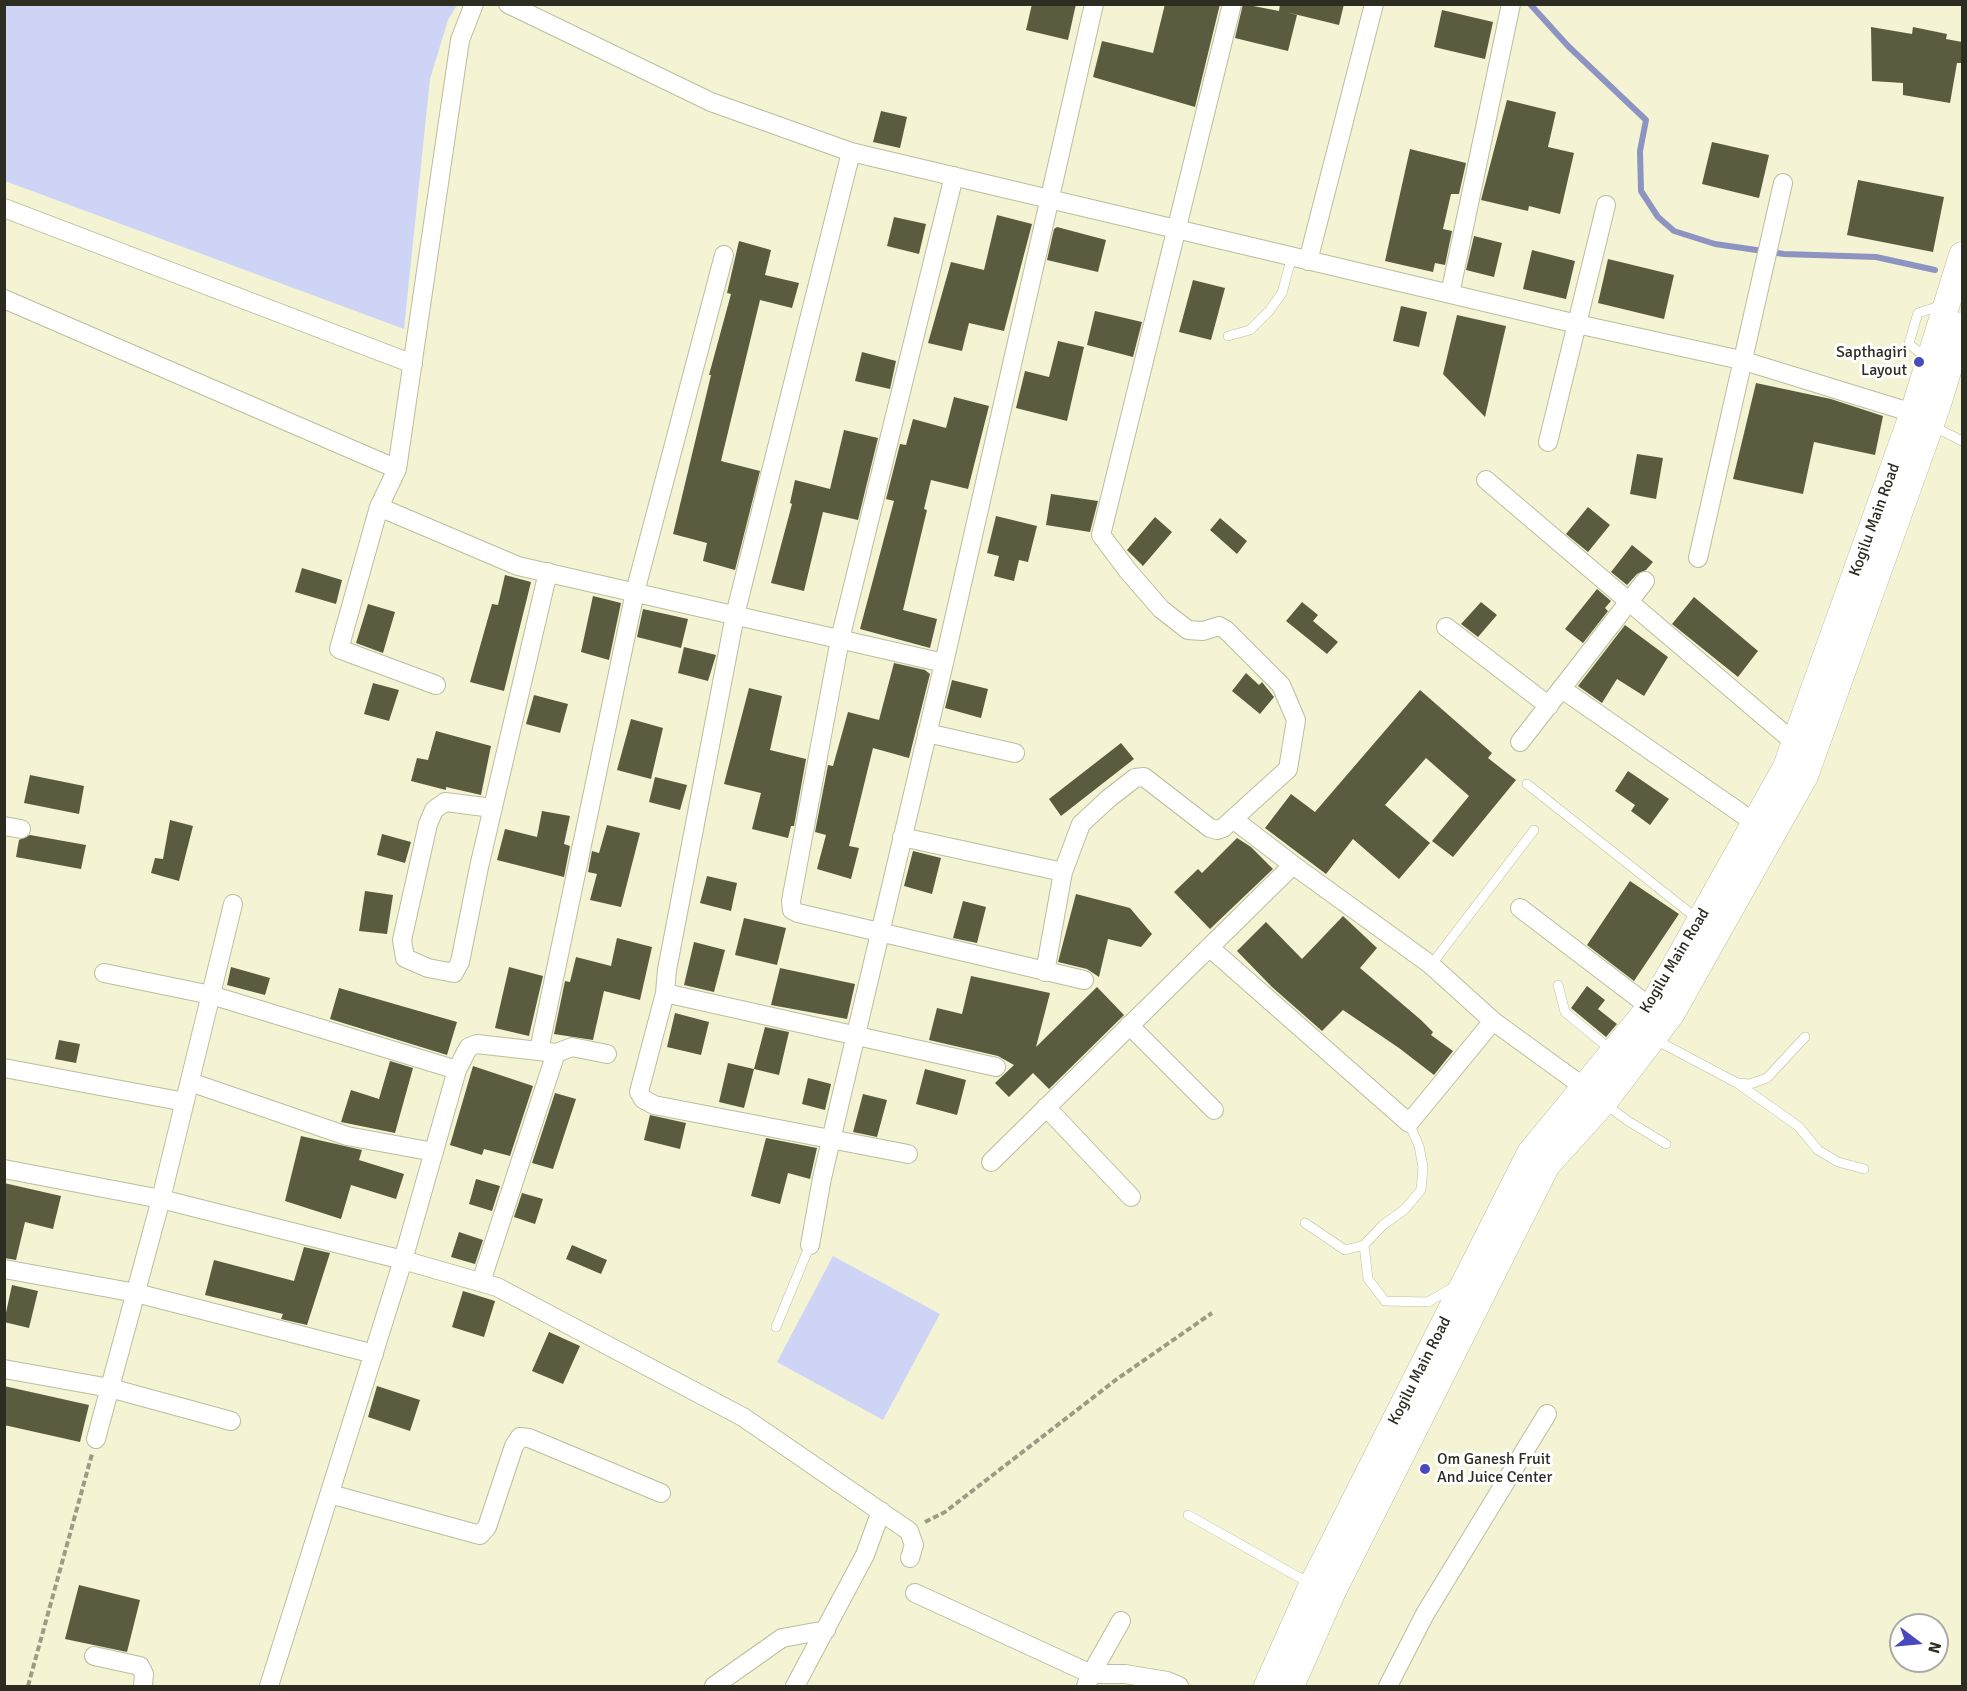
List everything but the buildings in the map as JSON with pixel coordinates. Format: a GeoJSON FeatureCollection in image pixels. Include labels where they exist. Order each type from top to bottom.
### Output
{"type":"FeatureCollection","features":[{"type":"Feature","properties":{"kind":"main road","name":"Kogilu Main Road"},"geometry":{"type":"LineString","coordinates":[[1267,1686],[1312,1585],[1530,1153],[1652,1038],[1672,1012],[1805,776],[1922,419],[1930,360],[1962,260]]}},
{"type":"Feature","properties":{"kind":"main road","name":"Kogilu Main Road"},"geometry":{"type":"LineString","coordinates":[[1292,1686],[1332,1593],[1547,1165],[1594,1095],[1613,1052],[1650,1007],[1786,767],[1922,419],[1962,325]]}},
{"type":"Feature","properties":{"kind":"street"},"geometry":{"type":"LineString","coordinates":[[436,685],[339,649],[379,507],[397,469],[460,40],[474,4]]}},
{"type":"Feature","properties":{"kind":"street"},"geometry":{"type":"LineString","coordinates":[[508,4],[711,102],[851,152],[1577,324],[1741,360],[1922,419]]}},
{"type":"Feature","properties":{"kind":"street"},"geometry":{"type":"LineString","coordinates":[[810,1245],[855,1036],[944,663],[1094,4]]}},
{"type":"Feature","properties":{"kind":"street"},"geometry":{"type":"LineString","coordinates":[[1045,972],[1062,872],[1081,824],[1135,778],[1143,777],[1155,783],[1210,828],[1223,828],[1288,769],[1296,720],[1281,685],[1226,630],[1219,626],[1203,631],[1188,630],[1161,609],[1101,535],[1232,4]]}},
{"type":"Feature","properties":{"kind":"street"},"geometry":{"type":"LineString","coordinates":[[1300,259],[1374,4]]}},
{"type":"Feature","properties":{"kind":"street"},"geometry":{"type":"LineString","coordinates":[[1450,294],[1511,4]]}},
{"type":"Feature","properties":{"kind":"street"},"geometry":{"type":"LineString","coordinates":[[851,152],[735,615],[667,970],[665,993],[639,1092],[643,1099],[654,1105],[908,1154]]}},
{"type":"Feature","properties":{"kind":"street"},"geometry":{"type":"LineString","coordinates":[[954,176],[840,639],[791,901],[792,910],[1084,981]]}},
{"type":"Feature","properties":{"kind":"street"},"geometry":{"type":"LineString","coordinates":[[1698,558],[1741,360],[1783,183]]}},
{"type":"Feature","properties":{"kind":"street"},"geometry":{"type":"LineString","coordinates":[[1548,441],[1606,205]]}},
{"type":"Feature","properties":{"kind":"street"},"geometry":{"type":"LineString","coordinates":[[4,208],[413,364]]}},
{"type":"Feature","properties":{"kind":"street"},"geometry":{"type":"LineString","coordinates":[[481,1282],[548,1051],[635,592],[724,255]]}},
{"type":"Feature","properties":{"kind":"street"},"geometry":{"type":"LineString","coordinates":[[4,299],[397,469]]}},
{"type":"Feature","properties":{"kind":"street"},"geometry":{"type":"LineString","coordinates":[[1486,480],[1795,743]]}},
{"type":"Feature","properties":{"kind":"street"},"geometry":{"type":"LineString","coordinates":[[379,507],[518,566],[944,663]]}},
{"type":"Feature","properties":{"kind":"street"},"geometry":{"type":"LineString","coordinates":[[493,808],[445,802],[434,810],[428,824],[402,940],[405,958],[428,968],[454,973],[460,962],[548,572]]}},
{"type":"Feature","properties":{"kind":"street"},"geometry":{"type":"LineString","coordinates":[[1520,742],[1645,581]]}},
{"type":"Feature","properties":{"kind":"street"},"geometry":{"type":"LineString","coordinates":[[1446,627],[1549,706]]}},
{"type":"Feature","properties":{"kind":"street"},"geometry":{"type":"LineString","coordinates":[[1562,689],[1755,823]]}},
{"type":"Feature","properties":{"kind":"street"},"geometry":{"type":"LineString","coordinates":[[927,733],[1015,753]]}},
{"type":"Feature","properties":{"kind":"street"},"geometry":{"type":"LineString","coordinates":[[1233,819],[1431,965],[1493,1021],[1594,1095]]}},
{"type":"Feature","properties":{"kind":"street"},"geometry":{"type":"LineString","coordinates":[[902,837],[1062,872]]}},
{"type":"Feature","properties":{"kind":"street"},"geometry":{"type":"LineString","coordinates":[[991,1162],[1293,865]]}},
{"type":"Feature","properties":{"kind":"street"},"geometry":{"type":"LineString","coordinates":[[96,1439],[161,1199],[233,904]]}},
{"type":"Feature","properties":{"kind":"street"},"geometry":{"type":"LineString","coordinates":[[1520,908],[1650,1007]]}},
{"type":"Feature","properties":{"kind":"street"},"geometry":{"type":"LineString","coordinates":[[1209,947],[1409,1123],[1493,1021]]}},
{"type":"Feature","properties":{"kind":"street"},"geometry":{"type":"LineString","coordinates":[[104,973],[211,995],[457,1070]]}},
{"type":"Feature","properties":{"kind":"street"},"geometry":{"type":"LineString","coordinates":[[665,993],[996,1067]]}},
{"type":"Feature","properties":{"kind":"street"},"geometry":{"type":"LineString","coordinates":[[1129,1025],[1214,1110]]}},
{"type":"Feature","properties":{"kind":"street"},"geometry":{"type":"LineString","coordinates":[[269,1686],[403,1260],[457,1070],[469,1047],[477,1044],[548,1051],[573,1047],[607,1054]]}},
{"type":"Feature","properties":{"kind":"street"},"geometry":{"type":"LineString","coordinates":[[4,1068],[185,1102]]}},
{"type":"Feature","properties":{"kind":"street"},"geometry":{"type":"LineString","coordinates":[[190,1082],[347,1136],[434,1152]]}},
{"type":"Feature","properties":{"kind":"street"},"geometry":{"type":"LineString","coordinates":[[1046,1107],[1131,1197]]}},
{"type":"Feature","properties":{"kind":"street"},"geometry":{"type":"LineString","coordinates":[[4,1169],[161,1199],[403,1260],[498,1287],[743,1417],[909,1531],[914,1545],[910,1558]]}},
{"type":"Feature","properties":{"kind":"street"},"geometry":{"type":"LineString","coordinates":[[4,1269],[136,1293],[374,1354]]}},
{"type":"Feature","properties":{"kind":"street"},"geometry":{"type":"LineString","coordinates":[[4,1369],[110,1388],[231,1421]]}},
{"type":"Feature","properties":{"kind":"street"},"geometry":{"type":"LineString","coordinates":[[1388,1686],[1425,1614],[1546,1414]]}},
{"type":"Feature","properties":{"kind":"street"},"geometry":{"type":"LineString","coordinates":[[330,1494],[480,1535],[488,1527],[514,1446],[520,1437],[529,1438],[661,1493]]}},
{"type":"Feature","properties":{"kind":"street"},"geometry":{"type":"LineString","coordinates":[[795,1686],[865,1555],[881,1511]]}},
{"type":"Feature","properties":{"kind":"street"},"geometry":{"type":"LineString","coordinates":[[915,1593],[1088,1680],[1125,1674],[1167,1681],[1179,1686]]}},
{"type":"Feature","properties":{"kind":"street"},"geometry":{"type":"LineString","coordinates":[[1088,1680],[1121,1621]]}},
{"type":"Feature","properties":{"kind":"street"},"geometry":{"type":"LineString","coordinates":[[714,1686],[782,1638],[826,1630]]}},
{"type":"Feature","properties":{"kind":"street"},"geometry":{"type":"LineString","coordinates":[[94,1656],[140,1666],[144,1674],[143,1686]]}},
{"type":"Feature","properties":{"kind":"lane"},"geometry":{"type":"LineString","coordinates":[[1228,336],[1250,330],[1269,311],[1282,293],[1300,259]]}},
{"type":"Feature","properties":{"kind":"lane"},"geometry":{"type":"LineString","coordinates":[[1922,419],[1962,441]]}},
{"type":"Feature","properties":{"kind":"lane"},"geometry":{"type":"LineString","coordinates":[[1527,784],[1700,920]]}},
{"type":"Feature","properties":{"kind":"lane"},"geometry":{"type":"LineString","coordinates":[[1431,965],[1534,830]]}},
{"type":"Feature","properties":{"kind":"lane"},"geometry":{"type":"LineString","coordinates":[[1558,985],[1565,1012],[1613,1052]]}},
{"type":"Feature","properties":{"kind":"lane"},"geometry":{"type":"LineString","coordinates":[[1737,1083],[1750,1084],[1767,1078],[1805,1036]]}},
{"type":"Feature","properties":{"kind":"lane"},"geometry":{"type":"LineString","coordinates":[[1652,1038],[1737,1083],[1798,1126],[1818,1150],[1838,1162],[1864,1169]]}},
{"type":"Feature","properties":{"kind":"lane"},"geometry":{"type":"LineString","coordinates":[[1594,1095],[1628,1121],[1666,1143]]}},
{"type":"Feature","properties":{"kind":"lane"},"geometry":{"type":"LineString","coordinates":[[1305,1223],[1345,1250],[1364,1245],[1421,1190],[1423,1167],[1419,1146],[1409,1123]]}},
{"type":"Feature","properties":{"kind":"lane"},"geometry":{"type":"LineString","coordinates":[[776,1328],[810,1245]]}},
{"type":"Feature","properties":{"kind":"lane"},"geometry":{"type":"LineString","coordinates":[[1364,1245],[1368,1279],[1384,1301],[1428,1302],[1467,1279]]}},
{"type":"Feature","properties":{"kind":"lane"},"geometry":{"type":"LineString","coordinates":[[1188,1515],[1312,1585]]}},
{"type":"Feature","properties":{"kind":"path"},"geometry":{"type":"LineString","coordinates":[[909,1531],[945,1512],[1117,1379],[1212,1313]]}},
{"type":"Feature","properties":{"kind":"path"},"geometry":{"type":"LineString","coordinates":[[27,1686],[96,1439]]}},
{"type":"Feature","properties":{"kind":"shaded area"},"geometry":{"type":"Polygon","coordinates":[[[4,5],[457,5],[448,20],[430,79],[404,329],[5,181],[4,5]]]}},
{"type":"Feature","properties":{"kind":"shaded area"},"geometry":{"type":"Polygon","coordinates":[[[833,1256],[940,1314],[883,1420],[777,1362],[833,1256]]]}},
{"type":"Feature","properties":{"kind":"waterway"},"geometry":{"type":"LineString","coordinates":[[1530,4],[1568,46],[1646,120],[1640,151],[1641,191],[1658,217],[1674,231],[1715,244],[1784,254],[1876,257],[1935,270]]}},
{"type":"Feature","properties":{"kind":"place","name":"Sapthagiri Layout"},"geometry":{"type":"Point","coordinates":[1919,362]}},
{"type":"Feature","properties":{"kind":"place","name":"Om Ganesh Fruit And Juice Center"},"geometry":{"type":"Point","coordinates":[1425,1469]}}]}
